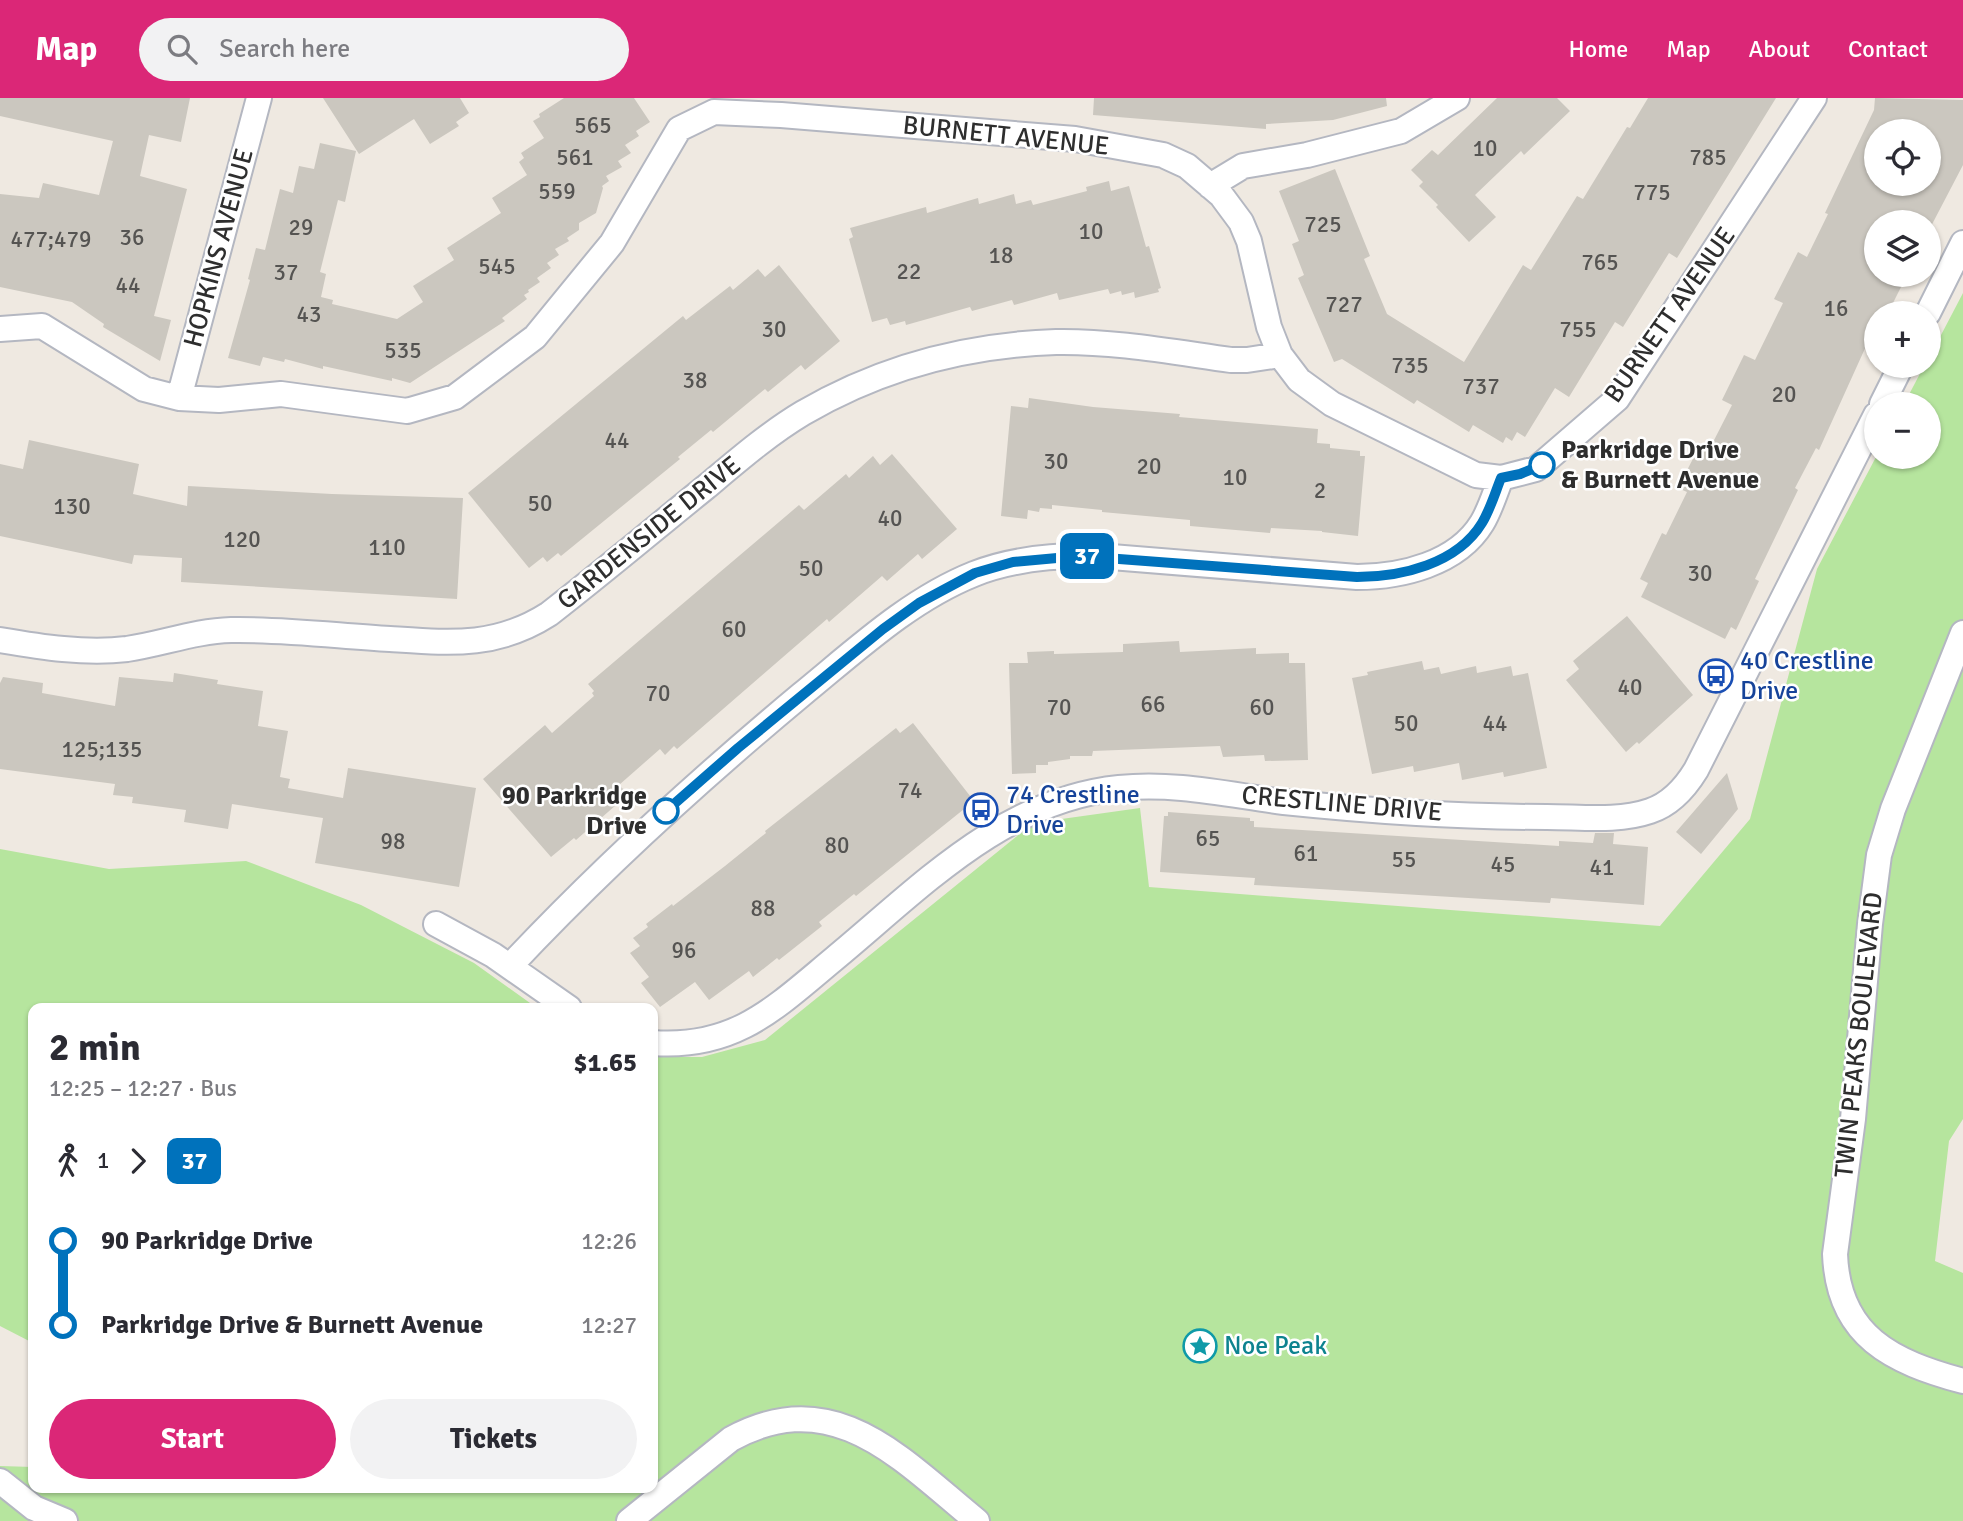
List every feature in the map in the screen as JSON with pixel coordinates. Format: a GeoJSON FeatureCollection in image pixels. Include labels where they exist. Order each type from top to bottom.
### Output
{"type":"FeatureCollection","features":[{"type":"Feature","properties":{"kind":"street","name":"HOPKINS AVENUE"},"geometry":{"type":"LineString","coordinates":[[178,398],[259,98]]}},
{"type":"Feature","properties":{"kind":"street"},"geometry":{"type":"LineString","coordinates":[[1210,186],[1244,166],[1307,155],[1401,131],[1457,98]]}},
{"type":"Feature","properties":{"kind":"street","name":"BURNETT AVENUE"},"geometry":{"type":"LineString","coordinates":[[0,329],[42,326],[144,389],[178,398],[219,400],[281,394],[407,411],[455,397],[535,337],[612,243],[679,129],[714,112],[1075,139],[1163,155],[1187,166],[1229,203],[1249,241],[1269,327],[1280,355],[1299,380],[1332,404],[1469,472],[1483,477],[1501,478],[1542,465],[1620,395],[1814,98]]}},
{"type":"Feature","properties":{"kind":"street"},"geometry":{"type":"LineString","coordinates":[[1934,301],[1963,243]]}},
{"type":"Feature","properties":{"kind":"street","name":"GARDENSIDE DRIVE"},"geometry":{"type":"LineString","coordinates":[[0,640],[48,648],[105,650],[127,649],[205,632],[232,630],[451,643],[489,640],[519,631],[549,614],[752,449],[801,414],[834,397],[907,367],[982,349],[1057,342],[1122,346],[1230,360],[1255,360],[1280,355]]}},
{"type":"Feature","properties":{"kind":"street","name":"CRESTLINE DRIVE"},"geometry":{"type":"LineString","coordinates":[[658,1043],[675,1044],[716,1038],[752,1023],[787,999],[975,844],[1030,811],[1072,797],[1118,788],[1168,786],[1346,808],[1522,817],[1621,816],[1650,811],[1664,805],[1677,795],[1696,770],[1864,439]]}},
{"type":"Feature","properties":{"kind":"street"},"geometry":{"type":"LineString","coordinates":[[510,966],[621,853],[738,748],[883,629],[919,603],[956,582],[975,573],[1013,562],[1079,556],[1357,577],[1390,575],[1422,567],[1466,542],[1482,523],[1501,478]]}},
{"type":"Feature","properties":{"kind":"street","name":"TWIN PEAKS BOULEVARD"},"geometry":{"type":"LineString","coordinates":[[1963,633],[1896,800],[1881,847],[1870,923],[1853,1119],[1835,1254],[1836,1271],[1843,1297],[1858,1325],[1874,1343],[1908,1363],[1963,1381]]}},
{"type":"Feature","properties":{"kind":"street"},"geometry":{"type":"LineString","coordinates":[[436,924],[510,966],[562,1003]]}},
{"type":"Feature","properties":{"kind":"street"},"geometry":{"type":"LineString","coordinates":[[629,1521],[731,1439],[746,1430],[774,1421],[808,1418],[843,1425],[860,1432],[893,1454],[977,1521]]}},
{"type":"Feature","properties":{"kind":"street"},"geometry":{"type":"LineString","coordinates":[[1,1486],[34,1508],[65,1521]]}},
{"type":"Feature","properties":{"kind":"green space"},"geometry":{"type":"Polygon","coordinates":[[[1963,293],[1963,1119],[1949,1141],[1935,1261],[1963,1273],[1963,1521],[0,1521],[0,1466],[28,1467],[28,1493],[658,1493],[658,1057],[702,1057],[765,1040],[1033,823],[1140,808],[1149,887],[1660,926],[1750,819],[1817,569],[1870,469],[1941,469],[1941,392],[1910,392],[1918,378],[1941,378],[1941,335],[1963,293]]]}},
{"type":"Feature","properties":{"kind":"green space"},"geometry":{"type":"Polygon","coordinates":[[[0,849],[109,869],[246,861],[361,905],[474,963],[530,1003],[28,1003],[28,1340],[0,1326],[0,849]]]}},
{"type":"Feature","properties":{"kind":"building"},"geometry":{"type":"Polygon","coordinates":[[[0,98],[190,98],[181,142],[149,135],[140,176],[187,189],[154,316],[171,320],[160,361],[103,327],[104,324],[72,302],[0,287],[0,194],[39,198],[43,183],[99,195],[113,141],[0,116],[0,98]]]}},
{"type":"Feature","properties":{"kind":"building"},"geometry":{"type":"Polygon","coordinates":[[[323,98],[460,98],[469,113],[456,122],[459,126],[430,144],[414,119],[359,154],[323,98]]]}},
{"type":"Feature","properties":{"kind":"building"},"geometry":{"type":"Polygon","coordinates":[[[564,98],[634,98],[650,122],[636,131],[639,136],[625,145],[631,153],[618,161],[622,167],[606,176],[609,181],[602,186],[596,213],[579,223],[579,230],[567,238],[569,241],[555,249],[559,255],[547,263],[551,268],[537,278],[540,282],[524,295],[527,299],[502,318],[505,321],[410,383],[323,366],[323,369],[285,359],[284,362],[263,357],[260,366],[228,358],[256,248],[265,250],[280,189],[293,193],[299,166],[314,169],[320,143],[356,151],[345,202],[338,200],[320,272],[326,274],[321,297],[333,300],[332,304],[397,319],[423,302],[413,286],[454,260],[447,248],[501,213],[492,198],[527,175],[519,162],[524,158],[521,153],[544,138],[533,121],[564,98]]]}},
{"type":"Feature","properties":{"kind":"building"},"geometry":{"type":"Polygon","coordinates":[[[1094,98],[1386,98],[1387,106],[1333,120],[1266,124],[1266,129],[1093,115],[1094,98]]]}},
{"type":"Feature","properties":{"kind":"building"},"geometry":{"type":"Polygon","coordinates":[[[1497,98],[1557,98],[1570,111],[1524,155],[1521,151],[1475,195],[1496,217],[1469,242],[1419,186],[1423,182],[1411,170],[1432,150],[1438,155],[1497,98]]]}},
{"type":"Feature","properties":{"kind":"building"},"geometry":{"type":"Polygon","coordinates":[[[1648,98],[1776,98],[1677,258],[1669,253],[1623,327],[1615,322],[1569,397],[1555,388],[1525,437],[1517,432],[1512,441],[1506,437],[1503,443],[1473,425],[1469,432],[1417,400],[1414,404],[1342,359],[1334,362],[1298,278],[1304,275],[1292,244],[1299,241],[1279,191],[1335,169],[1370,256],[1364,259],[1387,314],[1464,362],[1523,265],[1531,270],[1577,196],[1583,199],[1648,98]]]}},
{"type":"Feature","properties":{"kind":"building"},"geometry":{"type":"Polygon","coordinates":[[[1875,98],[1963,100],[1963,165],[1939,210],[1864,210],[1864,287],[1901,287],[1894,301],[1864,301],[1864,351],[1819,450],[1816,448],[1795,488],[1798,490],[1755,579],[1759,581],[1736,630],[1731,627],[1725,639],[1641,597],[1648,583],[1640,579],[1662,533],[1666,535],[1687,492],[1678,488],[1701,443],[1710,448],[1732,405],[1722,400],[1744,355],[1755,360],[1783,303],[1774,299],[1798,252],[1807,257],[1864,131],[1864,196],[1941,196],[1941,119],[1870,119],[1875,98]]]}},
{"type":"Feature","properties":{"kind":"building"},"geometry":{"type":"Polygon","coordinates":[[[1109,181],[1111,191],[1129,186],[1161,288],[1158,289],[1159,292],[1135,298],[1134,292],[1110,294],[1108,289],[1059,300],[1057,293],[1014,305],[1012,300],[972,311],[970,307],[906,325],[905,321],[890,325],[887,318],[872,322],[849,239],[853,237],[850,228],[926,207],[927,213],[978,198],[979,204],[1014,194],[1016,204],[1031,200],[1033,205],[1087,191],[1086,187],[1109,181]]]}},
{"type":"Feature","properties":{"kind":"building"},"geometry":{"type":"Polygon","coordinates":[[[779,265],[840,341],[805,370],[801,365],[768,392],[765,389],[713,432],[711,430],[678,457],[680,459],[561,556],[558,553],[547,562],[543,557],[529,568],[468,493],[683,316],[686,320],[730,286],[733,290],[758,269],[765,277],[779,265]]]}},
{"type":"Feature","properties":{"kind":"building"},"geometry":{"type":"Polygon","coordinates":[[[1029,398],[1093,407],[1180,414],[1179,417],[1318,429],[1317,443],[1330,444],[1330,448],[1360,451],[1360,456],[1365,456],[1358,536],[1322,531],[1271,528],[1270,533],[1190,526],[1190,520],[1052,505],[1052,509],[1040,508],[1039,512],[1028,510],[1027,519],[1001,516],[1011,406],[1028,408],[1029,398]]]}},
{"type":"Feature","properties":{"kind":"building"},"geometry":{"type":"Polygon","coordinates":[[[29,440],[139,464],[133,494],[187,506],[188,486],[463,498],[457,599],[181,582],[182,558],[134,555],[132,564],[0,536],[0,464],[23,469],[29,440]]]}},
{"type":"Feature","properties":{"kind":"building"},"geometry":{"type":"Polygon","coordinates":[[[892,454],[957,529],[922,559],[918,554],[887,581],[882,576],[829,622],[827,619],[677,749],[674,746],[665,755],[660,749],[619,785],[626,792],[614,802],[616,805],[576,840],[574,838],[551,857],[483,779],[545,725],[552,733],[594,696],[594,691],[588,684],[799,505],[804,510],[846,474],[849,478],[873,456],[880,465],[892,454]]]}},
{"type":"Feature","properties":{"kind":"building"},"geometry":{"type":"Polygon","coordinates":[[[1627,616],[1693,695],[1639,744],[1637,742],[1626,752],[1566,680],[1579,669],[1573,661],[1627,616]]]}},
{"type":"Feature","properties":{"kind":"building"},"geometry":{"type":"Polygon","coordinates":[[[1179,641],[1180,652],[1256,648],[1256,654],[1289,653],[1289,663],[1305,663],[1308,760],[1265,761],[1264,755],[1223,757],[1220,746],[1093,751],[1092,756],[1070,756],[1070,759],[1048,762],[1048,765],[1036,765],[1036,773],[1012,774],[1009,663],[1028,663],[1027,652],[1123,652],[1123,644],[1179,641]]]}},
{"type":"Feature","properties":{"kind":"building"},"geometry":{"type":"Polygon","coordinates":[[[1422,661],[1424,670],[1439,667],[1441,674],[1476,666],[1477,673],[1511,666],[1513,676],[1528,673],[1547,768],[1504,777],[1503,772],[1462,780],[1459,763],[1414,772],[1413,766],[1372,774],[1352,678],[1368,675],[1367,672],[1422,661]]]}},
{"type":"Feature","properties":{"kind":"building"},"geometry":{"type":"Polygon","coordinates":[[[174,673],[218,680],[217,684],[263,691],[258,726],[288,731],[280,777],[290,779],[288,788],[343,798],[348,768],[476,788],[459,887],[315,863],[323,818],[232,804],[228,829],[184,822],[186,810],[132,803],[133,797],[113,795],[115,784],[0,769],[0,683],[3,677],[43,683],[42,693],[115,706],[119,677],[173,682],[174,673]]]}},
{"type":"Feature","properties":{"kind":"building"},"geometry":{"type":"Polygon","coordinates":[[[913,723],[974,801],[856,896],[854,894],[819,922],[822,926],[779,960],[777,958],[753,977],[749,971],[709,1000],[695,982],[660,1007],[641,983],[649,977],[630,953],[640,946],[633,938],[648,927],[646,924],[725,866],[766,833],[765,831],[896,728],[900,733],[913,723]]]}},
{"type":"Feature","properties":{"kind":"building"},"geometry":{"type":"Polygon","coordinates":[[[1727,773],[1738,809],[1701,854],[1676,832],[1727,773]]]}},
{"type":"Feature","properties":{"kind":"building"},"geometry":{"type":"Polygon","coordinates":[[[1168,812],[1250,818],[1250,821],[1254,821],[1254,827],[1559,846],[1559,841],[1593,843],[1595,833],[1614,833],[1613,844],[1648,847],[1644,905],[1551,898],[1550,903],[1254,885],[1255,878],[1160,872],[1164,816],[1168,816],[1168,812]]]}},
{"type":"Feature","properties":{"kind":"bus line","name":"37"},"geometry":{"type":"LineString","coordinates":[[666,811],[883,629],[919,603],[975,573],[1013,562],[1058,556],[1099,556],[1357,577],[1406,572],[1422,567],[1466,542],[1482,523],[1501,478],[1542,465]]}},
{"type":"Feature","properties":{"kind":"place","name":"Parkridge Drive & Burnett Avenue"},"geometry":{"type":"Point","coordinates":[1542,465]}},
{"type":"Feature","properties":{"kind":"place","name":"40 Crestline Drive"},"geometry":{"type":"Point","coordinates":[1716,676]}},
{"type":"Feature","properties":{"kind":"place","name":"74 Crestline Drive"},"geometry":{"type":"Point","coordinates":[981,810]}},
{"type":"Feature","properties":{"kind":"place","name":"90 Parkridge Drive"},"geometry":{"type":"Point","coordinates":[666,811]}},
{"type":"Feature","properties":{"kind":"place","name":"Noe Peak"},"geometry":{"type":"Point","coordinates":[1200,1346]}}]}
